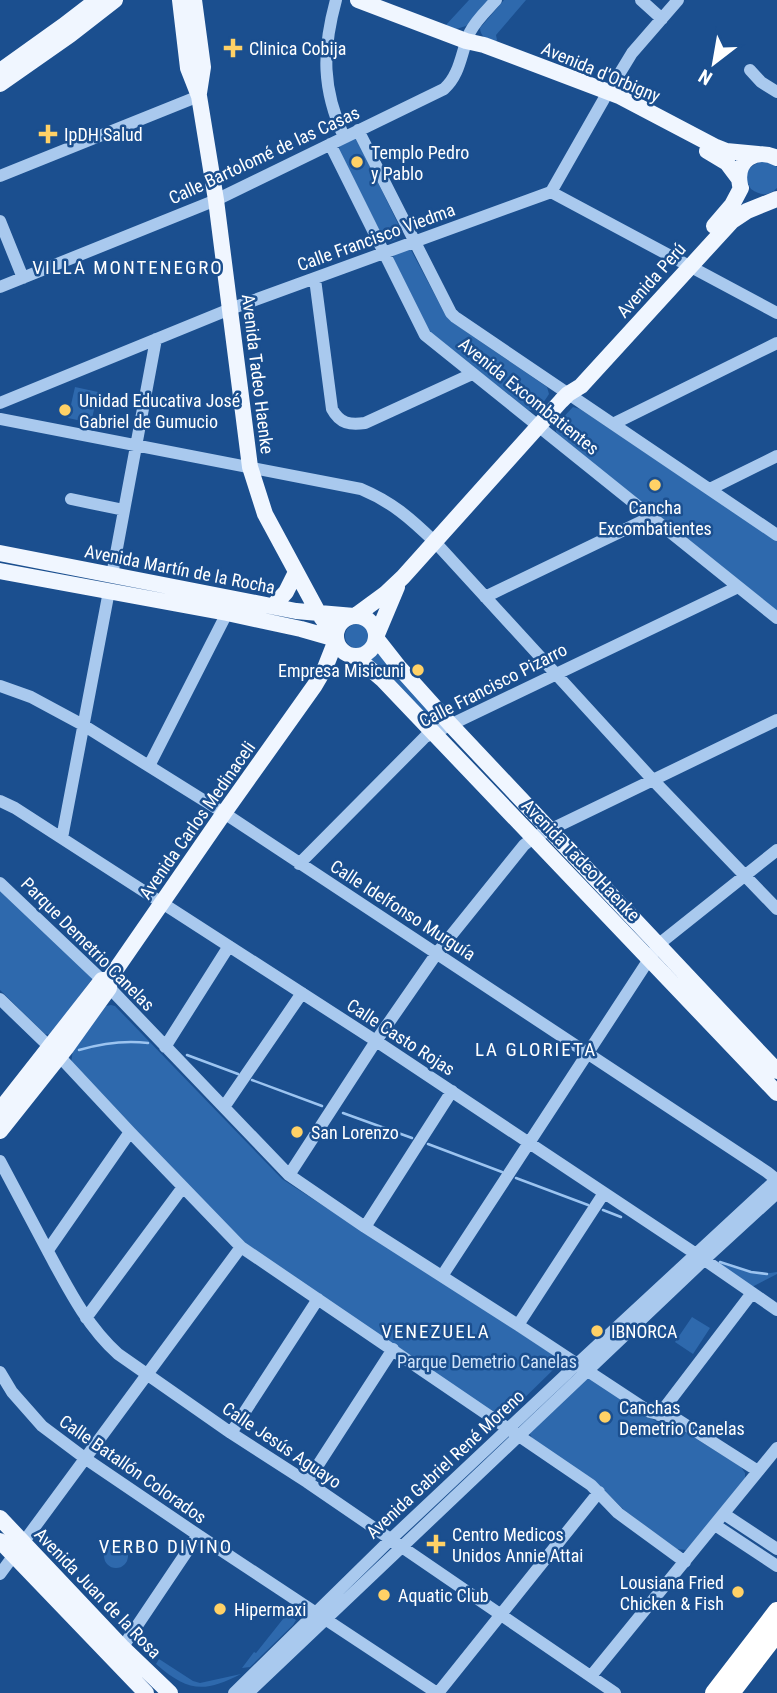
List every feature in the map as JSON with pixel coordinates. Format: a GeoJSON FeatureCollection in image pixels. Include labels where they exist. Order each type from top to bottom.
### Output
{"type":"FeatureCollection","features":[{"type":"Feature","properties":{"kind":"highway"},"geometry":{"type":"LineString","coordinates":[[714,1693],[777,1611]]}},
{"type":"Feature","properties":{"kind":"highway"},"geometry":{"type":"LineString","coordinates":[[731,1693],[777,1633]]}},
{"type":"Feature","properties":{"kind":"main road"},"geometry":{"type":"LineString","coordinates":[[67,30],[77,8],[88,0]]}},
{"type":"Feature","properties":{"kind":"main road"},"geometry":{"type":"LineString","coordinates":[[0,84],[67,30],[97,0]]}},
{"type":"Feature","properties":{"kind":"main road"},"geometry":{"type":"LineString","coordinates":[[0,71],[115,0]]}},
{"type":"Feature","properties":{"kind":"main road"},"geometry":{"type":"LineString","coordinates":[[67,30],[91,26],[125,0]]}},
{"type":"Feature","properties":{"kind":"main road","name":"Avenida Tadeo Haenke"},"geometry":{"type":"LineString","coordinates":[[180,0],[188,68],[199,96],[216,200],[250,467],[265,514],[319,614],[336,639]]}},
{"type":"Feature","properties":{"kind":"main road"},"geometry":{"type":"LineString","coordinates":[[187,0],[199,96]]}},
{"type":"Feature","properties":{"kind":"main road","name":"Avenida Tadeo Haenke"},"geometry":{"type":"LineString","coordinates":[[194,0],[203,67],[199,96]]}},
{"type":"Feature","properties":{"kind":"main road"},"geometry":{"type":"LineString","coordinates":[[339,0],[347,0]]}},
{"type":"Feature","properties":{"kind":"main road","name":"Avenida d'Orbigny"},"geometry":{"type":"LineString","coordinates":[[358,0],[466,41],[481,52],[628,100],[726,151],[766,155]]}},
{"type":"Feature","properties":{"kind":"main road","name":"Avenida d'Orbigny"},"geometry":{"type":"LineString","coordinates":[[606,95],[723,159],[731,167],[746,195],[753,200],[773,200]]}},
{"type":"Feature","properties":{"kind":"main road"},"geometry":{"type":"LineString","coordinates":[[766,155],[777,141]]}},
{"type":"Feature","properties":{"kind":"main road","name":"Avenida Perú"},"geometry":{"type":"LineString","coordinates":[[685,264],[736,199],[740,170],[744,163],[750,157],[766,155]]}},
{"type":"Feature","properties":{"kind":"main road","name":"Avenida Perú"},"geometry":{"type":"LineString","coordinates":[[354,616],[403,577],[568,394],[573,380],[685,264],[738,216],[773,200]]}},
{"type":"Feature","properties":{"kind":"main road","name":"Avenida Martín de la Rocha"},"geometry":{"type":"LineString","coordinates":[[0,554],[336,639]]}},
{"type":"Feature","properties":{"kind":"main road","name":"Avenida Martín de la Rocha"},"geometry":{"type":"LineString","coordinates":[[0,570],[111,583],[319,614],[354,616]]}},
{"type":"Feature","properties":{"kind":"main road"},"geometry":{"type":"LineString","coordinates":[[273,606],[286,592],[296,572]]}},
{"type":"Feature","properties":{"kind":"main road","name":"Avenida Perú"},"geometry":{"type":"LineString","coordinates":[[376,637],[390,600],[403,577]]}},
{"type":"Feature","properties":{"kind":"main road"},"geometry":{"type":"LineString","coordinates":[[354,616],[372,624],[376,637],[369,651],[354,656],[342,651],[336,639],[338,626],[342,621],[354,616]]}},
{"type":"Feature","properties":{"kind":"main road","name":"Avenida Tadeo Haenke"},"geometry":{"type":"LineString","coordinates":[[376,637],[451,725],[777,1071]]}},
{"type":"Feature","properties":{"kind":"main road","name":"Avenida Carlos Medinaceli"},"geometry":{"type":"LineString","coordinates":[[0,1131],[315,685],[336,639]]}},
{"type":"Feature","properties":{"kind":"main road","name":"Avenida Tadeo Haenke"},"geometry":{"type":"LineString","coordinates":[[354,656],[383,680],[777,1093]]}},
{"type":"Feature","properties":{"kind":"main road","name":"Avenida Carlos Medinaceli"},"geometry":{"type":"LineString","coordinates":[[315,685],[354,656]]}},
{"type":"Feature","properties":{"kind":"main road","name":"Avenida Carlos Medinaceli"},"geometry":{"type":"LineString","coordinates":[[0,1110],[55,1052]]}},
{"type":"Feature","properties":{"kind":"main road","name":"Avenida Juan de la Rosa"},"geometry":{"type":"LineString","coordinates":[[0,1518],[18,1549],[118,1653],[170,1693]]}},
{"type":"Feature","properties":{"kind":"main road","name":"Avenida Juan de la Rosa"},"geometry":{"type":"LineString","coordinates":[[0,1541],[18,1549]]}},
{"type":"Feature","properties":{"kind":"main road","name":"Avenida Juan de la Rosa"},"geometry":{"type":"LineString","coordinates":[[118,1653],[146,1693]]}},
{"type":"Feature","properties":{"kind":"street"},"geometry":{"type":"LineString","coordinates":[[339,0],[329,33],[326,75],[331,104],[344,137]]}},
{"type":"Feature","properties":{"kind":"street","name":"Calle Bartolomé de las Casas"},"geometry":{"type":"LineString","coordinates":[[0,287],[216,200],[444,89],[457,72],[466,41],[474,26],[496,0]]}},
{"type":"Feature","properties":{"kind":"street"},"geometry":{"type":"LineString","coordinates":[[641,0],[662,19]]}},
{"type":"Feature","properties":{"kind":"street"},"geometry":{"type":"LineString","coordinates":[[678,0],[632,53],[551,192],[777,313]]}},
{"type":"Feature","properties":{"kind":"street"},"geometry":{"type":"LineString","coordinates":[[750,70],[761,82],[777,92]]}},
{"type":"Feature","properties":{"kind":"street"},"geometry":{"type":"LineString","coordinates":[[0,176],[199,96]]}},
{"type":"Feature","properties":{"kind":"street","name":"Avenida Excombatientes"},"geometry":{"type":"LineString","coordinates":[[358,130],[455,317],[777,535]]}},
{"type":"Feature","properties":{"kind":"street","name":"Avenida Excombatientes"},"geometry":{"type":"LineString","coordinates":[[330,144],[425,335],[777,618]]}},
{"type":"Feature","properties":{"kind":"street","name":"Calle Francisco Viedma"},"geometry":{"type":"LineString","coordinates":[[0,403],[230,309],[551,192]]}},
{"type":"Feature","properties":{"kind":"street"},"geometry":{"type":"LineString","coordinates":[[0,221],[23,278]]}},
{"type":"Feature","properties":{"kind":"street"},"geometry":{"type":"LineString","coordinates":[[315,279],[332,409],[344,423],[365,423],[472,374]]}},
{"type":"Feature","properties":{"kind":"street"},"geometry":{"type":"LineString","coordinates":[[62,838],[156,339]]}},
{"type":"Feature","properties":{"kind":"street"},"geometry":{"type":"LineString","coordinates":[[613,424],[777,343]]}},
{"type":"Feature","properties":{"kind":"street"},"geometry":{"type":"LineString","coordinates":[[0,419],[360,489],[380,497],[406,514],[435,542],[652,779],[777,909]]}},
{"type":"Feature","properties":{"kind":"street"},"geometry":{"type":"LineString","coordinates":[[710,489],[777,456]]}},
{"type":"Feature","properties":{"kind":"street"},"geometry":{"type":"LineString","coordinates":[[71,499],[124,510]]}},
{"type":"Feature","properties":{"kind":"street"},"geometry":{"type":"LineString","coordinates":[[485,597],[651,517]]}},
{"type":"Feature","properties":{"kind":"street","name":"Calle Francisco Pizarro"},"geometry":{"type":"LineString","coordinates":[[299,864],[425,737],[738,587]]}},
{"type":"Feature","properties":{"kind":"street"},"geometry":{"type":"LineString","coordinates":[[149,766],[227,613]]}},
{"type":"Feature","properties":{"kind":"street","name":"Calle Idelfonso Murguía"},"geometry":{"type":"LineString","coordinates":[[0,686],[31,697],[83,725],[224,813],[777,1179]]}},
{"type":"Feature","properties":{"kind":"street"},"geometry":{"type":"LineString","coordinates":[[289,1175],[376,1041],[438,953],[524,845],[533,838],[777,719]]}},
{"type":"Feature","properties":{"kind":"street","name":"Calle Casto Rojas"},"geometry":{"type":"LineString","coordinates":[[0,801],[15,808],[376,1041],[777,1310]]}},
{"type":"Feature","properties":{"kind":"street"},"geometry":{"type":"LineString","coordinates":[[442,1276],[659,944],[777,850]]}},
{"type":"Feature","properties":{"kind":"street","name":"Parque Demetrio Canelas"},"geometry":{"type":"LineString","coordinates":[[0,883],[107,982],[165,1047],[289,1175],[649,1412],[675,1418],[758,1471]]}},
{"type":"Feature","properties":{"kind":"street"},"geometry":{"type":"LineString","coordinates":[[165,1047],[229,946]]}},
{"type":"Feature","properties":{"kind":"street"},"geometry":{"type":"LineString","coordinates":[[224,1107],[302,993]]}},
{"type":"Feature","properties":{"kind":"street"},"geometry":{"type":"LineString","coordinates":[[0,999],[55,1052],[242,1247],[591,1485],[618,1513],[685,1562]]}},
{"type":"Feature","properties":{"kind":"street"},"geometry":{"type":"LineString","coordinates":[[365,1227],[452,1091]]}},
{"type":"Feature","properties":{"kind":"street"},"geometry":{"type":"LineString","coordinates":[[48,1250],[130,1132]]}},
{"type":"Feature","properties":{"kind":"street","name":"Calle Jesús Aguayo"},"geometry":{"type":"LineString","coordinates":[[0,1161],[86,1318],[103,1341],[118,1354],[615,1693]]}},
{"type":"Feature","properties":{"kind":"street","name":"Avenida Gabriel René Moreno"},"geometry":{"type":"LineString","coordinates":[[248,1693],[320,1617],[396,1543],[700,1257],[777,1179]]}},
{"type":"Feature","properties":{"kind":"street"},"geometry":{"type":"LineString","coordinates":[[86,1318],[183,1186]]}},
{"type":"Feature","properties":{"kind":"street"},"geometry":{"type":"LineString","coordinates":[[518,1325],[604,1193]]}},
{"type":"Feature","properties":{"kind":"street","name":"Avenida Gabriel René Moreno"},"geometry":{"type":"LineString","coordinates":[[700,1257],[777,1193]]}},
{"type":"Feature","properties":{"kind":"street"},"geometry":{"type":"LineString","coordinates":[[0,1574],[242,1247]]}},
{"type":"Feature","properties":{"kind":"street"},"geometry":{"type":"LineString","coordinates":[[659,1415],[752,1293]]}},
{"type":"Feature","properties":{"kind":"street"},"geometry":{"type":"LineString","coordinates":[[231,1433],[318,1299]]}},
{"type":"Feature","properties":{"kind":"street"},"geometry":{"type":"LineString","coordinates":[[307,1482],[393,1349]]}},
{"type":"Feature","properties":{"kind":"street","name":"Calle Batallón Colorados"},"geometry":{"type":"LineString","coordinates":[[0,1372],[12,1392],[42,1426],[86,1459],[438,1693]]}},
{"type":"Feature","properties":{"kind":"street"},"geometry":{"type":"LineString","coordinates":[[591,1676],[777,1448]]}},
{"type":"Feature","properties":{"kind":"street"},"geometry":{"type":"LineString","coordinates":[[438,1693],[599,1492]]}},
{"type":"Feature","properties":{"kind":"street"},"geometry":{"type":"LineString","coordinates":[[724,1514],[777,1549]]}},
{"type":"Feature","properties":{"kind":"street"},"geometry":{"type":"LineString","coordinates":[[715,1525],[777,1566]]}},
{"type":"Feature","properties":{"kind":"street"},"geometry":{"type":"LineString","coordinates":[[118,1653],[198,1535]]}},
{"type":"Feature","properties":{"kind":"street","name":"Avenida Gabriel René Moreno"},"geometry":{"type":"LineString","coordinates":[[234,1693],[320,1617]]}},
{"type":"Feature","properties":{"kind":"green space"},"geometry":{"type":"Polygon","coordinates":[[[469,0],[490,0],[466,26],[456,29],[445,26],[469,0]]]}},
{"type":"Feature","properties":{"kind":"green space"},"geometry":{"type":"Polygon","coordinates":[[[504,0],[526,0],[496,35],[497,40],[493,45],[483,36],[480,28],[504,0]]]}},
{"type":"Feature","properties":{"kind":"green space"},"geometry":{"type":"Polygon","coordinates":[[[357,139],[402,232],[401,237],[390,242],[384,239],[339,150],[340,145],[357,139]]]}},
{"type":"Feature","properties":{"kind":"green space"},"geometry":{"type":"Polygon","coordinates":[[[763,161],[777,167],[777,188],[765,194],[751,189],[746,175],[753,165],[763,161]]]}},
{"type":"Feature","properties":{"kind":"green space"},"geometry":{"type":"Polygon","coordinates":[[[408,248],[452,322],[547,387],[549,394],[540,406],[528,410],[429,331],[394,261],[396,253],[408,248]]]}},
{"type":"Feature","properties":{"kind":"green space"},"geometry":{"type":"Polygon","coordinates":[[[75,387],[98,392],[91,423],[68,418],[75,387]]]}},
{"type":"Feature","properties":{"kind":"green space"},"geometry":{"type":"Polygon","coordinates":[[[573,407],[580,409],[777,541],[777,611],[559,436],[556,425],[573,407]]]}},
{"type":"Feature","properties":{"kind":"green space"},"geometry":{"type":"Polygon","coordinates":[[[357,624],[365,628],[369,636],[365,644],[357,648],[349,644],[345,636],[349,628],[357,624]]]}},
{"type":"Feature","properties":{"kind":"green space"},"geometry":{"type":"Polygon","coordinates":[[[378,650],[437,720],[435,722],[432,723],[369,660],[378,650]]]}},
{"type":"Feature","properties":{"kind":"green space"},"geometry":{"type":"Polygon","coordinates":[[[0,887],[93,978],[50,1035],[45,1034],[0,990],[0,887]]]}},
{"type":"Feature","properties":{"kind":"green space","name":"Parque Demetrio Canelas"},"geometry":{"type":"Polygon","coordinates":[[[106,1006],[115,1006],[282,1179],[554,1355],[555,1368],[509,1413],[498,1416],[245,1245],[71,1064],[73,1049],[106,1006]]]}},
{"type":"Feature","properties":{"kind":"green space"},"geometry":{"type":"Polygon","coordinates":[[[716,1262],[746,1271],[777,1274],[750,1288],[716,1262]]]}},
{"type":"Feature","properties":{"kind":"green space"},"geometry":{"type":"Polygon","coordinates":[[[692,1317],[710,1328],[693,1354],[675,1342],[692,1317]]]}},
{"type":"Feature","properties":{"kind":"green space","name":"Parque Demetrio Canelas"},"geometry":{"type":"Polygon","coordinates":[[[585,1378],[657,1422],[684,1431],[741,1467],[745,1473],[745,1482],[686,1550],[677,1549],[624,1510],[598,1484],[533,1440],[531,1429],[585,1378]]]}},
{"type":"Feature","properties":{"kind":"green space"},"geometry":{"type":"Polygon","coordinates":[[[116,1544],[125,1547],[128,1556],[125,1565],[116,1568],[107,1565],[104,1556],[107,1547],[116,1544]]]}},
{"type":"Feature","properties":{"kind":"green space"},"geometry":{"type":"Polygon","coordinates":[[[287,1614],[296,1620],[293,1625],[250,1667],[242,1668],[254,1652],[256,1653],[287,1614]]]}},
{"type":"Feature","properties":{"kind":"green space"},"geometry":{"type":"Polygon","coordinates":[[[159,1659],[200,1683],[241,1674],[217,1684],[197,1687],[167,1673],[156,1664],[159,1659]]]}},
{"type":"Feature","properties":{"kind":"waterway"},"geometry":{"type":"LineString","coordinates":[[79,1050],[114,1043],[148,1043]]}},
{"type":"Feature","properties":{"kind":"waterway"},"geometry":{"type":"LineString","coordinates":[[187,1055],[238,1074]]}},
{"type":"Feature","properties":{"kind":"waterway"},"geometry":{"type":"LineString","coordinates":[[252,1080],[322,1106]]}},
{"type":"Feature","properties":{"kind":"waterway"},"geometry":{"type":"LineString","coordinates":[[343,1113],[412,1138]]}},
{"type":"Feature","properties":{"kind":"waterway"},"geometry":{"type":"LineString","coordinates":[[428,1144],[502,1172]]}},
{"type":"Feature","properties":{"kind":"waterway"},"geometry":{"type":"LineString","coordinates":[[516,1178],[588,1205]]}},
{"type":"Feature","properties":{"kind":"waterway"},"geometry":{"type":"LineString","coordinates":[[603,1210],[621,1217]]}},
{"type":"Feature","properties":{"kind":"waterway"},"geometry":{"type":"LineString","coordinates":[[720,1262],[767,1274]]}},
{"type":"Feature","properties":{"kind":"place","name":"Clinica Cobija"},"geometry":{"type":"Point","coordinates":[233,48]}},
{"type":"Feature","properties":{"kind":"place","name":"IpDH Salud"},"geometry":{"type":"Point","coordinates":[48,134]}},
{"type":"Feature","properties":{"kind":"place","name":"Templo Pedro y Pablo"},"geometry":{"type":"Point","coordinates":[357,162]}},
{"type":"Feature","properties":{"kind":"place","name":"Unidad Educativa José Gabriel de Gumucio"},"geometry":{"type":"Point","coordinates":[65,410]}},
{"type":"Feature","properties":{"kind":"place","name":"Cancha Excombatientes"},"geometry":{"type":"Point","coordinates":[655,485]}},
{"type":"Feature","properties":{"kind":"place","name":"Empresa Misicuni"},"geometry":{"type":"Point","coordinates":[418,670]}},
{"type":"Feature","properties":{"kind":"place","name":"San Lorenzo"},"geometry":{"type":"Point","coordinates":[297,1132]}},
{"type":"Feature","properties":{"kind":"place","name":"IBNORCA"},"geometry":{"type":"Point","coordinates":[597,1331]}},
{"type":"Feature","properties":{"kind":"place","name":"Canchas Demetrio Canelas"},"geometry":{"type":"Point","coordinates":[605,1417]}},
{"type":"Feature","properties":{"kind":"place","name":"Centro Medicos Unidos Annie Attai"},"geometry":{"type":"Point","coordinates":[436,1544]}},
{"type":"Feature","properties":{"kind":"place","name":"Lousiana Fried Chicken & Fish"},"geometry":{"type":"Point","coordinates":[738,1592]}},
{"type":"Feature","properties":{"kind":"place","name":"Aquatic Club"},"geometry":{"type":"Point","coordinates":[384,1595]}},
{"type":"Feature","properties":{"kind":"place","name":"Hipermaxi"},"geometry":{"type":"Point","coordinates":[220,1609]}},
{"type":"Feature","properties":{"kind":"district","name":"VILLA MONTENEGRO"},"geometry":{"type":"Point","coordinates":[128,267]}},
{"type":"Feature","properties":{"kind":"district","name":"LA GLORIETA"},"geometry":{"type":"Point","coordinates":[536,1049]}},
{"type":"Feature","properties":{"kind":"district","name":"VENEZUELA"},"geometry":{"type":"Point","coordinates":[436,1331]}},
{"type":"Feature","properties":{"kind":"district","name":"VERBO DIVINO"},"geometry":{"type":"Point","coordinates":[166,1546]}}]}
